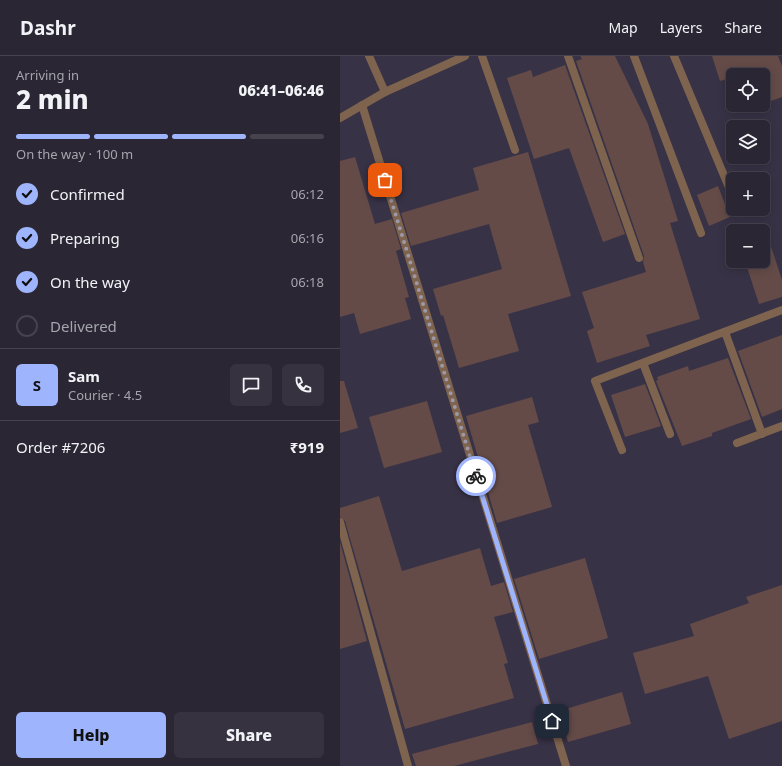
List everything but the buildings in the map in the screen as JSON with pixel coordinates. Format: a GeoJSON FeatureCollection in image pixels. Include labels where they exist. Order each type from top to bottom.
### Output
{"type":"FeatureCollection","features":[{"type":"Feature","properties":{"kind":"street"},"geometry":{"type":"LineString","coordinates":[[369,56],[385,92]]}},
{"type":"Feature","properties":{"kind":"street"},"geometry":{"type":"LineString","coordinates":[[340,118],[385,92],[465,56]]}},
{"type":"Feature","properties":{"kind":"street"},"geometry":{"type":"LineString","coordinates":[[482,56],[515,150]]}},
{"type":"Feature","properties":{"kind":"street"},"geometry":{"type":"LineString","coordinates":[[568,56],[639,258]]}},
{"type":"Feature","properties":{"kind":"street"},"geometry":{"type":"LineString","coordinates":[[634,56],[701,233]]}},
{"type":"Feature","properties":{"kind":"street"},"geometry":{"type":"LineString","coordinates":[[674,56],[726,180]]}},
{"type":"Feature","properties":{"kind":"street"},"geometry":{"type":"LineString","coordinates":[[362,105],[566,766]]}},
{"type":"Feature","properties":{"kind":"street"},"geometry":{"type":"LineString","coordinates":[[622,450],[595,381],[782,310]]}},
{"type":"Feature","properties":{"kind":"street"},"geometry":{"type":"LineString","coordinates":[[725,332],[762,434]]}},
{"type":"Feature","properties":{"kind":"street"},"geometry":{"type":"LineString","coordinates":[[643,363],[670,434]]}},
{"type":"Feature","properties":{"kind":"street"},"geometry":{"type":"LineString","coordinates":[[737,443],[782,426]]}},
{"type":"Feature","properties":{"kind":"street"},"geometry":{"type":"LineString","coordinates":[[340,522],[408,766]]}},
{"type":"Feature","properties":{"kind":"way so far"},"geometry":{"type":"LineString","coordinates":[[385,180],[476,476]]}},
{"type":"Feature","properties":{"kind":"route"},"geometry":{"type":"LineString","coordinates":[[476,476],[552,721]]}}]}
